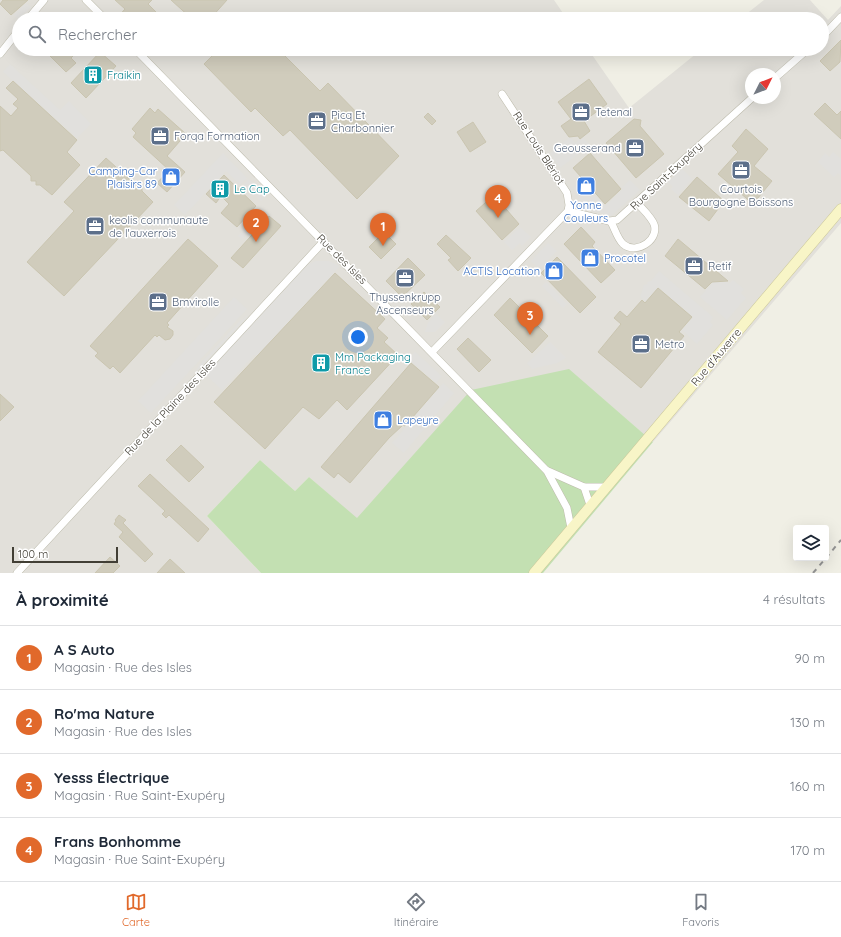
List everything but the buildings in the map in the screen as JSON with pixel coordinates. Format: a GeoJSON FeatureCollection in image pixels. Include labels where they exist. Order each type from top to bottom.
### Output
{"type":"FeatureCollection","features":[{"type":"Feature","properties":{"kind":"main road","name":"Rue d'Auxerre"},"geometry":{"type":"LineString","coordinates":[[534,573],[841,209]]}},
{"type":"Feature","properties":{"kind":"street"},"geometry":{"type":"LineString","coordinates":[[34,12],[44,0]]}},
{"type":"Feature","properties":{"kind":"street"},"geometry":{"type":"LineString","coordinates":[[86,0],[98,12]]}},
{"type":"Feature","properties":{"kind":"street"},"geometry":{"type":"LineString","coordinates":[[829,30],[841,17]]}},
{"type":"Feature","properties":{"kind":"street"},"geometry":{"type":"LineString","coordinates":[[0,54],[12,39]]}},
{"type":"Feature","properties":{"kind":"street","name":"Rue des Isles"},"geometry":{"type":"LineString","coordinates":[[142,56],[547,471],[567,508],[571,528]]}},
{"type":"Feature","properties":{"kind":"street"},"geometry":{"type":"LineString","coordinates":[[781,73],[800,56]]}},
{"type":"Feature","properties":{"kind":"street","name":"Rue Louis Blériot"},"geometry":{"type":"LineString","coordinates":[[502,94],[563,185],[567,193],[568,208]]}},
{"type":"Feature","properties":{"kind":"street","name":"Rue Saint-Exupéry"},"geometry":{"type":"LineString","coordinates":[[613,224],[745,104]]}},
{"type":"Feature","properties":{"kind":"street"},"geometry":{"type":"LineString","coordinates":[[432,352],[568,208],[613,224],[620,240],[624,245],[635,248],[646,244],[654,232],[654,223],[636,202]]}},
{"type":"Feature","properties":{"kind":"street","name":"Rue de la Plaine des Isles"},"geometry":{"type":"LineString","coordinates":[[17,573],[324,242]]}},
{"type":"Feature","properties":{"kind":"street","name":"Rue des Isles"},"geometry":{"type":"LineString","coordinates":[[547,471],[584,487],[606,487]]}},
{"type":"Feature","properties":{"kind":"street"},"geometry":{"type":"LineString","coordinates":[[584,487],[590,506]]}},
{"type":"Feature","properties":{"kind":"street"},"geometry":{"type":"LineString","coordinates":[[567,508],[583,515]]}},
{"type":"Feature","properties":{"kind":"shaded area"},"geometry":{"type":"Polygon","coordinates":[[[0,0],[554,0],[562,12],[12,12],[12,56],[593,56],[629,108],[693,56],[829,56],[829,19],[841,6],[841,223],[653,442],[569,370],[471,391],[357,519],[309,477],[295,491],[260,460],[207,516],[261,573],[0,573],[0,0]]]}},
{"type":"Feature","properties":{"kind":"shaded area"},"geometry":{"type":"Polygon","coordinates":[[[764,0],[810,0],[821,12],[749,12],[764,0]]]}},
{"type":"Feature","properties":{"kind":"shaded area"},"geometry":{"type":"Polygon","coordinates":[[[26,3],[31,7],[26,12],[17,12],[26,3]]]}},
{"type":"Feature","properties":{"kind":"shaded area"},"geometry":{"type":"Polygon","coordinates":[[[10,64],[60,110],[69,101],[91,124],[77,138],[3,72],[10,64]]]}},
{"type":"Feature","properties":{"kind":"shaded area"},"geometry":{"type":"Polygon","coordinates":[[[570,137],[575,143],[583,137],[590,145],[560,168],[550,153],[570,137]]]}},
{"type":"Feature","properties":{"kind":"shaded area"},"geometry":{"type":"Polygon","coordinates":[[[833,152],[841,159],[841,176],[838,173],[834,177],[818,162],[825,153],[829,157],[833,152]]]}},
{"type":"Feature","properties":{"kind":"shaded area"},"geometry":{"type":"Polygon","coordinates":[[[223,153],[247,178],[240,185],[226,171],[185,215],[174,205],[223,153]]]}},
{"type":"Feature","properties":{"kind":"shaded area"},"geometry":{"type":"Polygon","coordinates":[[[682,169],[692,179],[678,195],[671,189],[673,187],[668,182],[682,169]]]}},
{"type":"Feature","properties":{"kind":"shaded area"},"geometry":{"type":"Polygon","coordinates":[[[248,179],[266,196],[261,201],[244,184],[248,179]]]}},
{"type":"Feature","properties":{"kind":"shaded area"},"geometry":{"type":"Polygon","coordinates":[[[630,180],[640,190],[611,216],[584,208],[573,188],[582,181],[605,206],[630,180]]]}},
{"type":"Feature","properties":{"kind":"shaded area"},"geometry":{"type":"Polygon","coordinates":[[[257,215],[259,220],[242,239],[238,236],[257,215]]]}},
{"type":"Feature","properties":{"kind":"shaded area"},"geometry":{"type":"Polygon","coordinates":[[[520,227],[531,237],[522,246],[520,243],[512,250],[504,242],[520,227]]]}},
{"type":"Feature","properties":{"kind":"shaded area"},"geometry":{"type":"Polygon","coordinates":[[[548,243],[557,251],[540,269],[531,261],[548,243]]]}},
{"type":"Feature","properties":{"kind":"shaded area"},"geometry":{"type":"Polygon","coordinates":[[[316,261],[329,261],[340,266],[258,355],[254,355],[222,390],[206,375],[307,265],[316,261]]]}},
{"type":"Feature","properties":{"kind":"shaded area"},"geometry":{"type":"Polygon","coordinates":[[[659,271],[713,317],[710,322],[713,325],[697,344],[682,330],[693,317],[658,287],[646,302],[640,297],[644,285],[648,284],[647,282],[651,281],[659,271]]]}},
{"type":"Feature","properties":{"kind":"shaded area"},"geometry":{"type":"Polygon","coordinates":[[[733,280],[744,289],[741,293],[746,298],[727,320],[700,297],[713,282],[727,282],[729,284],[733,280]]]}},
{"type":"Feature","properties":{"kind":"shaded area"},"geometry":{"type":"Polygon","coordinates":[[[546,282],[567,304],[563,308],[542,286],[546,282]]]}},
{"type":"Feature","properties":{"kind":"shaded area"},"geometry":{"type":"Polygon","coordinates":[[[234,297],[247,309],[151,413],[138,401],[234,297]]]}},
{"type":"Feature","properties":{"kind":"shaded area"},"geometry":{"type":"Polygon","coordinates":[[[250,314],[194,375],[199,365],[239,322],[250,314]]]}},
{"type":"Feature","properties":{"kind":"shaded area"},"geometry":{"type":"Polygon","coordinates":[[[436,314],[445,322],[435,332],[425,332],[428,323],[436,314]]]}},
{"type":"Feature","properties":{"kind":"shaded area"},"geometry":{"type":"Polygon","coordinates":[[[550,342],[566,358],[557,363],[532,369],[527,363],[550,342]]]}},
{"type":"Feature","properties":{"kind":"shaded area"},"geometry":{"type":"Polygon","coordinates":[[[415,352],[442,376],[436,383],[408,359],[415,352]]]}},
{"type":"Feature","properties":{"kind":"shaded area"},"geometry":{"type":"Polygon","coordinates":[[[443,383],[454,393],[404,453],[392,443],[443,383]]]}},
{"type":"Feature","properties":{"kind":"green space"},"geometry":{"type":"Polygon","coordinates":[[[569,369],[653,442],[543,573],[261,573],[207,516],[260,460],[295,491],[309,477],[357,518],[471,390],[569,369]]]}},
{"type":"Feature","properties":{"kind":"railway"},"geometry":{"type":"LineString","coordinates":[[829,554],[841,540]]}},
{"type":"Feature","properties":{"kind":"railway"},"geometry":{"type":"LineString","coordinates":[[813,573],[823,561]]}},
{"type":"Feature","properties":{"kind":"place","name":"Fraikin"},"geometry":{"type":"Point","coordinates":[93,75]}},
{"type":"Feature","properties":{"kind":"place","name":"Tetenal"},"geometry":{"type":"Point","coordinates":[581,112]}},
{"type":"Feature","properties":{"kind":"place","name":"Picq Et Charbonnier"},"geometry":{"type":"Point","coordinates":[317,121]}},
{"type":"Feature","properties":{"kind":"place","name":"Forqa Formation"},"geometry":{"type":"Point","coordinates":[160,136]}},
{"type":"Feature","properties":{"kind":"place","name":"Geousserand"},"geometry":{"type":"Point","coordinates":[635,148]}},
{"type":"Feature","properties":{"kind":"place","name":"Courtois Bourgogne Boissons"},"geometry":{"type":"Point","coordinates":[741,170]}},
{"type":"Feature","properties":{"kind":"place","name":"Camping-Car Plaisirs 89"},"geometry":{"type":"Point","coordinates":[171,177]}},
{"type":"Feature","properties":{"kind":"place","name":"Yonne Couleurs"},"geometry":{"type":"Point","coordinates":[586,186]}},
{"type":"Feature","properties":{"kind":"place","name":"Le Cap"},"geometry":{"type":"Point","coordinates":[220,189]}},
{"type":"Feature","properties":{"kind":"place","name":"Frans Bonhomme"},"geometry":{"type":"Point","coordinates":[498,218]}},
{"type":"Feature","properties":{"kind":"place","name":"keolis communaute de l'auxerrois"},"geometry":{"type":"Point","coordinates":[95,226]}},
{"type":"Feature","properties":{"kind":"place","name":"Ro'ma Nature"},"geometry":{"type":"Point","coordinates":[256,242]}},
{"type":"Feature","properties":{"kind":"place","name":"A S Auto"},"geometry":{"type":"Point","coordinates":[383,246]}},
{"type":"Feature","properties":{"kind":"place","name":"Procotel"},"geometry":{"type":"Point","coordinates":[590,258]}},
{"type":"Feature","properties":{"kind":"place","name":"Retif"},"geometry":{"type":"Point","coordinates":[694,266]}},
{"type":"Feature","properties":{"kind":"place","name":"ACTIS Location"},"geometry":{"type":"Point","coordinates":[554,271]}},
{"type":"Feature","properties":{"kind":"place","name":"Thyssenkrupp Ascenseurs"},"geometry":{"type":"Point","coordinates":[405,278]}},
{"type":"Feature","properties":{"kind":"place","name":"Bmvirolle"},"geometry":{"type":"Point","coordinates":[158,302]}},
{"type":"Feature","properties":{"kind":"place","name":"Yesss Électrique"},"geometry":{"type":"Point","coordinates":[530,335]}},
{"type":"Feature","properties":{"kind":"place","name":"Metro"},"geometry":{"type":"Point","coordinates":[641,344]}},
{"type":"Feature","properties":{"kind":"place","name":"Mm Packaging France"},"geometry":{"type":"Point","coordinates":[321,363]}},
{"type":"Feature","properties":{"kind":"place","name":"Lapeyre"},"geometry":{"type":"Point","coordinates":[383,420]}}]}
